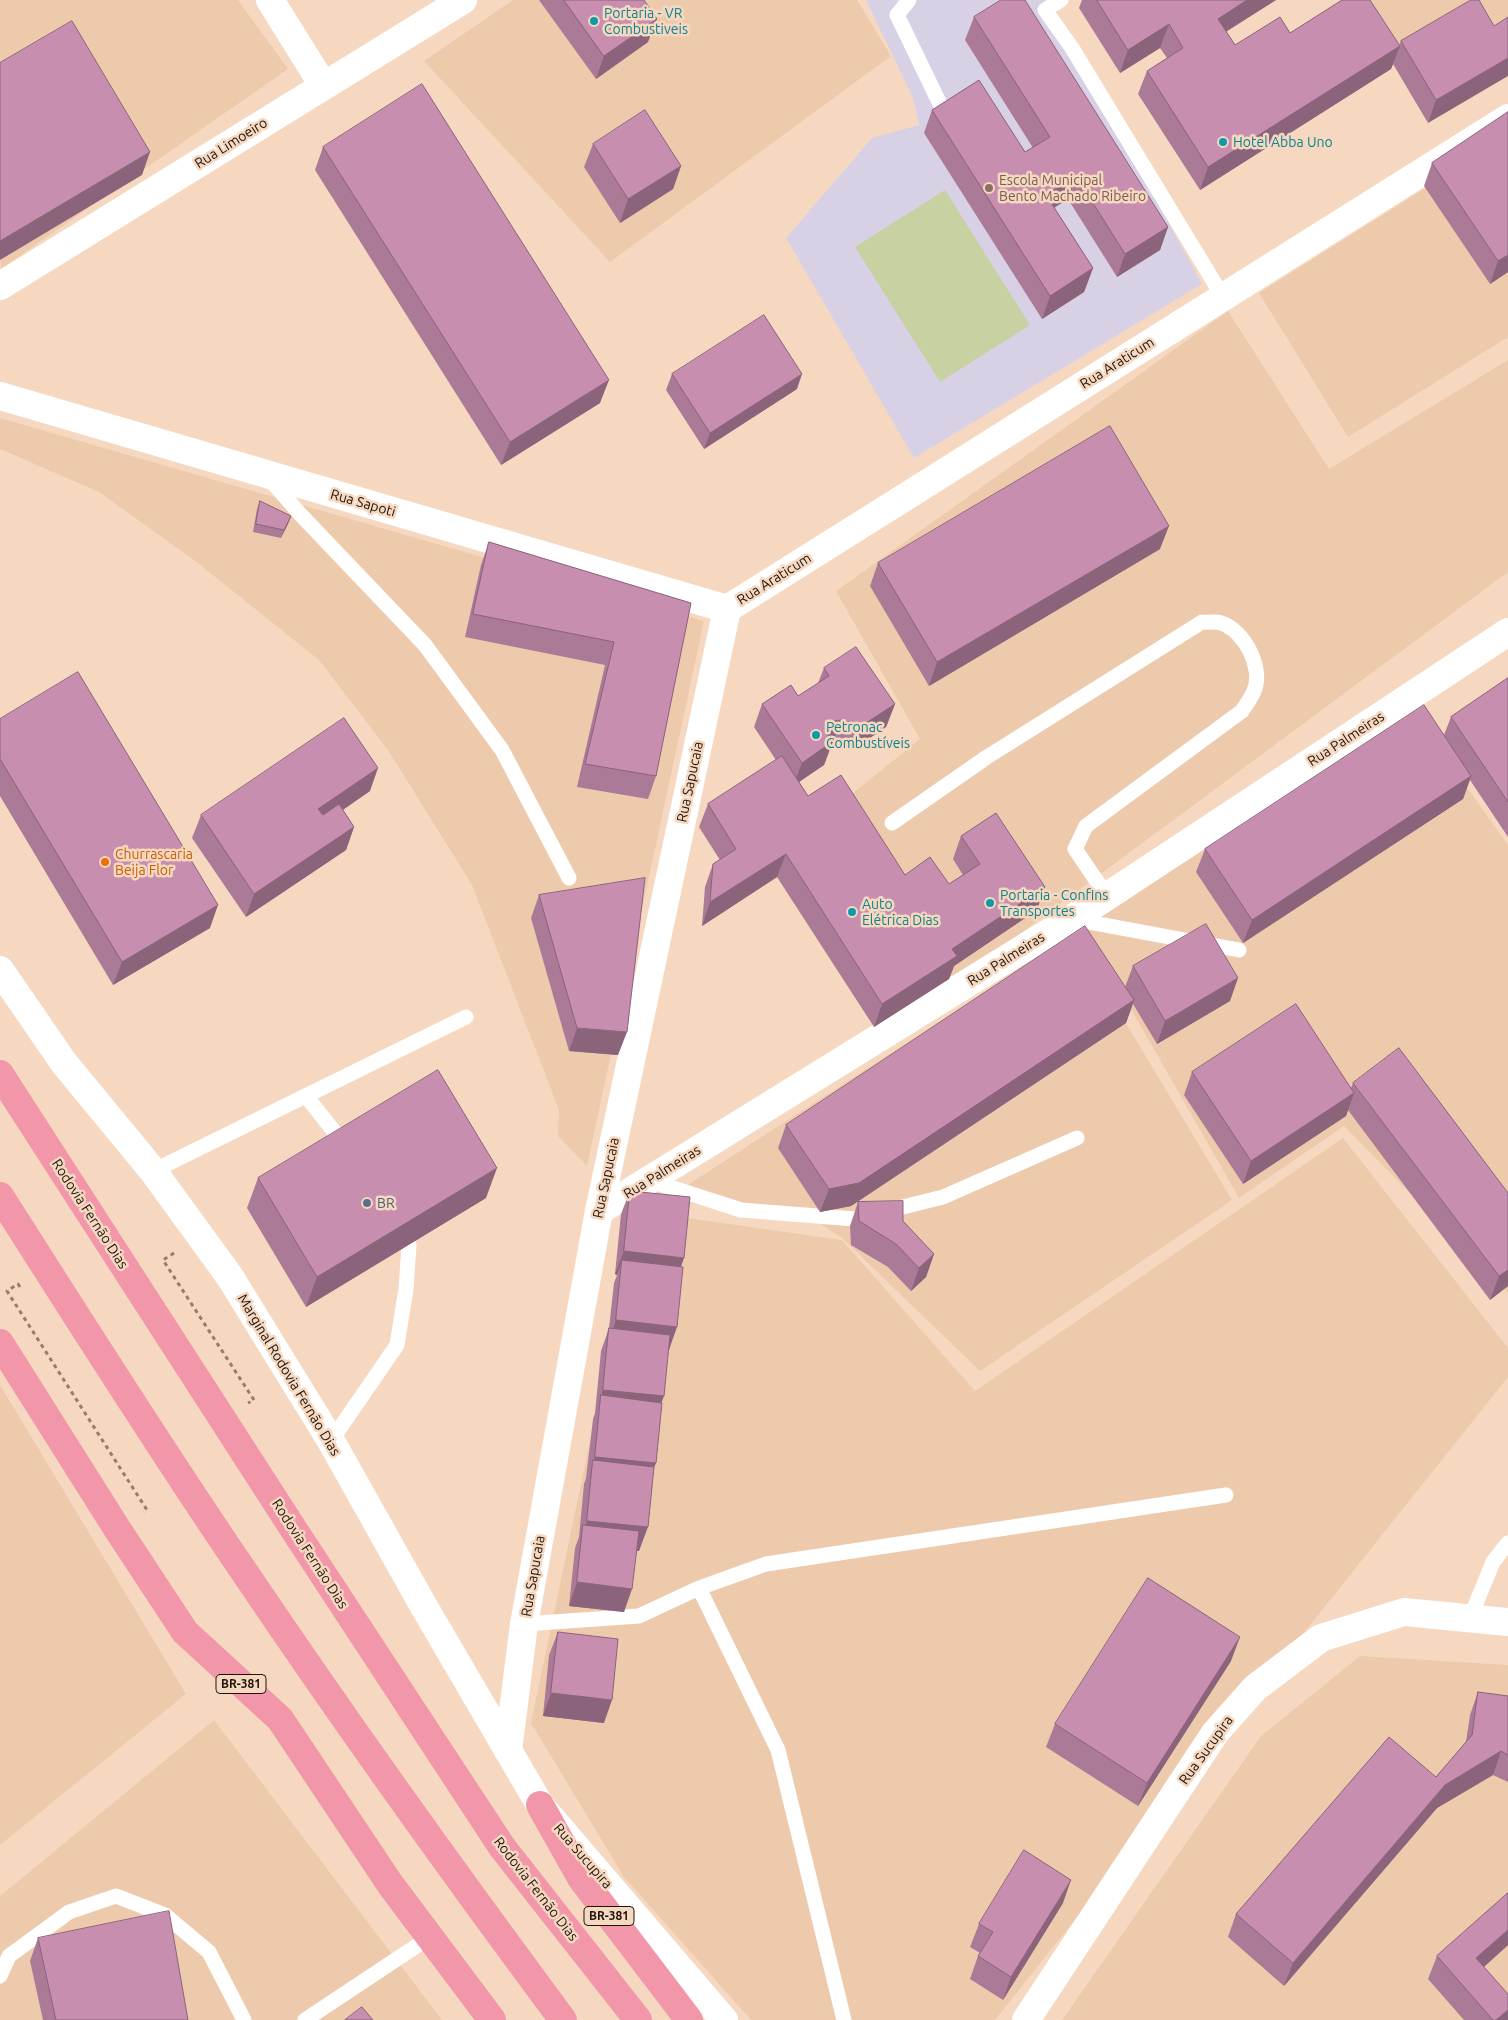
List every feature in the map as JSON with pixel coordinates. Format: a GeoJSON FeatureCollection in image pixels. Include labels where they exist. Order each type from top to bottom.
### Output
{"type":"FeatureCollection","features":[{"type":"Feature","properties":{"kind":"highway","name":"Rodovia Fernão Dias"},"geometry":{"type":"LineString","coordinates":[[0,1074],[296,1533],[502,1847],[638,2020]]}},
{"type":"Feature","properties":{"kind":"highway"},"geometry":{"type":"LineString","coordinates":[[0,1196],[243,1571],[412,1813],[563,2020]]}},
{"type":"Feature","properties":{"kind":"highway","name":"BR-381"},"geometry":{"type":"LineString","coordinates":[[0,1342],[116,1528],[185,1632],[280,1719],[390,1884],[492,2020]]}},
{"type":"Feature","properties":{"kind":"highway","name":"BR-381"},"geometry":{"type":"LineString","coordinates":[[540,1805],[581,1878],[689,2020]]}},
{"type":"Feature","properties":{"kind":"street"},"geometry":{"type":"LineString","coordinates":[[270,0],[323,85]]}},
{"type":"Feature","properties":{"kind":"street","name":"Rua Limoeiro"},"geometry":{"type":"LineString","coordinates":[[0,286],[463,0]]}},
{"type":"Feature","properties":{"kind":"street","name":"Rua Araticum"},"geometry":{"type":"LineString","coordinates":[[727,609],[1508,118]]}},
{"type":"Feature","properties":{"kind":"street","name":"Rua Sapoti"},"geometry":{"type":"LineString","coordinates":[[0,396],[727,609]]}},
{"type":"Feature","properties":{"kind":"street","name":"Rua Sapucaia"},"geometry":{"type":"LineString","coordinates":[[508,1751],[524,1624],[599,1211],[727,609]]}},
{"type":"Feature","properties":{"kind":"street","name":"Rua Palmeiras"},"geometry":{"type":"LineString","coordinates":[[599,1211],[1072,919],[1508,632]]}},
{"type":"Feature","properties":{"kind":"street","name":"Marginal Rodovia Fernão Dias"},"geometry":{"type":"LineString","coordinates":[[0,970],[64,1063],[153,1172],[230,1277],[331,1441],[423,1605],[540,1805]]}},
{"type":"Feature","properties":{"kind":"street","name":"Rua Sucupira"},"geometry":{"type":"LineString","coordinates":[[1026,2020],[1215,1734],[1255,1688],[1321,1638],[1404,1612],[1508,1622]]}},
{"type":"Feature","properties":{"kind":"street","name":"Rua Sucupira"},"geometry":{"type":"LineString","coordinates":[[540,1805],[724,2020]]}},
{"type":"Feature","properties":{"kind":"lane"},"geometry":{"type":"LineString","coordinates":[[909,0],[897,15],[940,104]]}},
{"type":"Feature","properties":{"kind":"lane"},"geometry":{"type":"LineString","coordinates":[[1061,0],[1045,10],[1072,48],[1223,297]]}},
{"type":"Feature","properties":{"kind":"lane"},"geometry":{"type":"LineString","coordinates":[[266,474],[300,514],[425,645],[502,750],[568,878]]}},
{"type":"Feature","properties":{"kind":"lane"},"geometry":{"type":"LineString","coordinates":[[892,823],[987,757],[1202,622],[1221,623],[1238,633],[1250,650],[1256,667],[1255,690],[1242,711],[1086,826],[1075,849],[1107,896]]}},
{"type":"Feature","properties":{"kind":"lane"},"geometry":{"type":"LineString","coordinates":[[1072,919],[1239,950]]}},
{"type":"Feature","properties":{"kind":"lane"},"geometry":{"type":"LineString","coordinates":[[153,1172],[466,1017]]}},
{"type":"Feature","properties":{"kind":"lane"},"geometry":{"type":"LineString","coordinates":[[306,1096],[347,1148]]}},
{"type":"Feature","properties":{"kind":"lane"},"geometry":{"type":"LineString","coordinates":[[648,1180],[741,1210],[856,1219],[943,1197],[1077,1138]]}},
{"type":"Feature","properties":{"kind":"lane"},"geometry":{"type":"LineString","coordinates":[[331,1441],[397,1345],[406,1289],[409,1245]]}},
{"type":"Feature","properties":{"kind":"lane"},"geometry":{"type":"LineString","coordinates":[[524,1624],[639,1616],[698,1588],[766,1564],[1226,1495]]}},
{"type":"Feature","properties":{"kind":"lane"},"geometry":{"type":"LineString","coordinates":[[1470,1618],[1493,1562],[1508,1543]]}},
{"type":"Feature","properties":{"kind":"lane"},"geometry":{"type":"LineString","coordinates":[[698,1588],[778,1750],[844,2020]]}},
{"type":"Feature","properties":{"kind":"lane"},"geometry":{"type":"LineString","coordinates":[[0,1976],[9,1956],[69,1912],[116,1896],[165,1915],[209,1952],[244,2020]]}},
{"type":"Feature","properties":{"kind":"lane"},"geometry":{"type":"LineString","coordinates":[[305,2020],[430,1936]]}},
{"type":"Feature","properties":{"kind":"path"},"geometry":{"type":"LineString","coordinates":[[180,1261],[175,1252],[163,1260],[254,1400]]}},
{"type":"Feature","properties":{"kind":"path"},"geometry":{"type":"LineString","coordinates":[[23,1293],[18,1284],[7,1291],[147,1510]]}},
{"type":"Feature","properties":{"kind":"shaded area"},"geometry":{"type":"Polygon","coordinates":[[[0,0],[238,0],[288,69],[1,269],[0,0]]]}},
{"type":"Feature","properties":{"kind":"shaded area"},"geometry":{"type":"Polygon","coordinates":[[[513,0],[857,0],[891,56],[610,262],[424,61],[513,0]]]}},
{"type":"Feature","properties":{"kind":"shaded area","name":"Escola Municipal Bento Machado Ribeiro"},"geometry":{"type":"Polygon","coordinates":[[[866,0],[1047,0],[1202,284],[914,458],[786,238],[872,138],[919,125],[913,98],[866,0]]]}},
{"type":"Feature","properties":{"kind":"shaded area"},"geometry":{"type":"Polygon","coordinates":[[[1354,0],[1508,0],[1508,48],[1389,59],[1354,0]]]}},
{"type":"Feature","properties":{"kind":"shaded area"},"geometry":{"type":"Polygon","coordinates":[[[1508,136],[1508,337],[1348,437],[1259,293],[1508,136]]]}},
{"type":"Feature","properties":{"kind":"shaded area"},"geometry":{"type":"Polygon","coordinates":[[[1228,311],[1329,469],[1508,360],[1508,572],[955,982],[847,798],[920,739],[836,591],[1228,311]]]}},
{"type":"Feature","properties":{"kind":"shaded area"},"geometry":{"type":"Polygon","coordinates":[[[0,418],[704,621],[587,1166],[558,1136],[559,1110],[472,885],[388,750],[319,660],[194,560],[99,492],[0,449],[0,418]]]}},
{"type":"Feature","properties":{"kind":"shaded area"},"geometry":{"type":"Polygon","coordinates":[[[1415,714],[1508,845],[1508,1293],[1344,1126],[1239,1198],[1084,927],[1415,714]]]}},
{"type":"Feature","properties":{"kind":"shaded area"},"geometry":{"type":"Polygon","coordinates":[[[1073,935],[1232,1200],[980,1371],[842,1238],[819,1223],[666,1199],[1073,935]]]}},
{"type":"Feature","properties":{"kind":"shaded area"},"geometry":{"type":"Polygon","coordinates":[[[1343,1138],[1508,1348],[1508,1377],[995,2020],[751,2020],[624,1877],[531,1723],[638,1211],[842,1240],[975,1391],[1343,1138]]]}},
{"type":"Feature","properties":{"kind":"shaded area"},"geometry":{"type":"Polygon","coordinates":[[[0,1385],[186,1694],[0,1845],[0,1385]]]}},
{"type":"Feature","properties":{"kind":"shaded area"},"geometry":{"type":"Polygon","coordinates":[[[1360,1656],[1508,1665],[1508,2020],[1062,2020],[1261,1736],[1360,1656]]]}},
{"type":"Feature","properties":{"kind":"shaded area"},"geometry":{"type":"Polygon","coordinates":[[[214,1720],[442,2020],[0,2020],[0,1896],[214,1720]]]}},
{"type":"Feature","properties":{"kind":"green space"},"geometry":{"type":"Polygon","coordinates":[[[945,190],[1030,325],[940,382],[855,247],[945,190]]]}},
{"type":"Feature","properties":{"kind":"building"},"geometry":{"type":"Polygon","coordinates":[[[564,0],[644,0],[657,19],[604,56],[564,0]]]}},
{"type":"Feature","properties":{"kind":"building"},"geometry":{"type":"Polygon","coordinates":[[[1001,0],[1025,0],[1168,227],[1125,254],[1076,176],[1046,195],[1093,268],[1050,296],[932,110],[979,80],[1025,152],[1050,137],[974,17],[1001,0]]]}},
{"type":"Feature","properties":{"kind":"building","name":"Hotel Abba Uno"},"geometry":{"type":"Polygon","coordinates":[[[1097,0],[1247,0],[1218,19],[1235,45],[1280,17],[1290,33],[1342,0],[1370,0],[1400,46],[1208,167],[1147,71],[1183,48],[1169,24],[1128,50],[1097,0]]]}},
{"type":"Feature","properties":{"kind":"building"},"geometry":{"type":"Polygon","coordinates":[[[1471,0],[1479,0],[1494,26],[1508,17],[1508,58],[1436,100],[1401,41],[1471,0]]]}},
{"type":"Feature","properties":{"kind":"building"},"geometry":{"type":"Polygon","coordinates":[[[72,21],[150,152],[0,241],[0,63],[72,21]]]}},
{"type":"Feature","properties":{"kind":"building"},"geometry":{"type":"Polygon","coordinates":[[[422,84],[609,380],[510,442],[323,147],[422,84]]]}},
{"type":"Feature","properties":{"kind":"building"},"geometry":{"type":"Polygon","coordinates":[[[645,110],[681,166],[628,199],[593,144],[645,110]]]}},
{"type":"Feature","properties":{"kind":"building"},"geometry":{"type":"Polygon","coordinates":[[[1508,112],[1508,255],[1498,261],[1432,163],[1508,112]]]}},
{"type":"Feature","properties":{"kind":"building"},"geometry":{"type":"Polygon","coordinates":[[[764,315],[802,374],[710,433],[672,374],[764,315]]]}},
{"type":"Feature","properties":{"kind":"building"},"geometry":{"type":"Polygon","coordinates":[[[1110,426],[1169,526],[937,662],[878,563],[1110,426]]]}},
{"type":"Feature","properties":{"kind":"building"},"geometry":{"type":"Polygon","coordinates":[[[260,501],[291,516],[284,530],[256,524],[260,501]]]}},
{"type":"Feature","properties":{"kind":"building"},"geometry":{"type":"Polygon","coordinates":[[[489,542],[691,603],[656,776],[585,764],[614,642],[473,614],[489,542]]]}},
{"type":"Feature","properties":{"kind":"building"},"geometry":{"type":"Polygon","coordinates":[[[856,647],[895,704],[863,725],[841,720],[833,721],[827,727],[826,732],[832,742],[802,763],[762,704],[791,685],[798,696],[829,676],[824,668],[856,647]]]}},
{"type":"Feature","properties":{"kind":"building","name":"Churrascaria Beija Flor"},"geometry":{"type":"Polygon","coordinates":[[[78,672],[218,905],[122,962],[0,759],[0,719],[78,672]]]}},
{"type":"Feature","properties":{"kind":"building"},"geometry":{"type":"Polygon","coordinates":[[[1508,678],[1508,802],[1451,717],[1508,678]]]}},
{"type":"Feature","properties":{"kind":"building"},"geometry":{"type":"Polygon","coordinates":[[[1424,705],[1471,776],[1252,920],[1205,849],[1424,705]]]}},
{"type":"Feature","properties":{"kind":"building"},"geometry":{"type":"Polygon","coordinates":[[[344,718],[378,768],[318,809],[323,815],[339,804],[354,827],[254,894],[201,815],[344,718]]]}},
{"type":"Feature","properties":{"kind":"building"},"geometry":{"type":"Polygon","coordinates":[[[782,756],[808,796],[841,775],[905,875],[930,857],[949,884],[980,864],[961,836],[996,813],[1045,887],[952,949],[957,956],[882,1004],[786,854],[710,902],[713,864],[736,849],[708,804],[782,756]]]}},
{"type":"Feature","properties":{"kind":"building"},"geometry":{"type":"Polygon","coordinates":[[[645,878],[627,1032],[577,1028],[539,895],[645,878]]]}},
{"type":"Feature","properties":{"kind":"building"},"geometry":{"type":"Polygon","coordinates":[[[1206,924],[1238,978],[1165,1021],[1133,966],[1206,924]]]}},
{"type":"Feature","properties":{"kind":"building"},"geometry":{"type":"Polygon","coordinates":[[[1085,926],[1134,1000],[859,1183],[829,1189],[786,1125],[1085,926]]]}},
{"type":"Feature","properties":{"kind":"building"},"geometry":{"type":"Polygon","coordinates":[[[1296,1004],[1354,1093],[1251,1161],[1192,1072],[1296,1004]]]}},
{"type":"Feature","properties":{"kind":"building"},"geometry":{"type":"Polygon","coordinates":[[[1399,1048],[1508,1193],[1508,1270],[1499,1276],[1353,1083],[1399,1048]]]}},
{"type":"Feature","properties":{"kind":"building","name":"BR"},"geometry":{"type":"Polygon","coordinates":[[[438,1070],[497,1168],[317,1277],[258,1178],[438,1070]]]}},
{"type":"Feature","properties":{"kind":"building"},"geometry":{"type":"Polygon","coordinates":[[[630,1191],[690,1197],[684,1258],[624,1251],[630,1191]]]}},
{"type":"Feature","properties":{"kind":"building"},"geometry":{"type":"Polygon","coordinates":[[[903,1201],[903,1221],[934,1254],[919,1268],[896,1244],[859,1221],[858,1202],[903,1201]]]}},
{"type":"Feature","properties":{"kind":"building"},"geometry":{"type":"Polygon","coordinates":[[[622,1260],[683,1267],[677,1327],[616,1320],[622,1260]]]}},
{"type":"Feature","properties":{"kind":"building"},"geometry":{"type":"Polygon","coordinates":[[[609,1328],[670,1335],[664,1396],[603,1390],[609,1328]]]}},
{"type":"Feature","properties":{"kind":"building"},"geometry":{"type":"Polygon","coordinates":[[[601,1395],[662,1403],[656,1463],[595,1457],[601,1395]]]}},
{"type":"Feature","properties":{"kind":"building"},"geometry":{"type":"Polygon","coordinates":[[[593,1460],[654,1467],[648,1527],[587,1521],[593,1460]]]}},
{"type":"Feature","properties":{"kind":"building"},"geometry":{"type":"Polygon","coordinates":[[[583,1525],[639,1531],[632,1589],[577,1582],[583,1525]]]}},
{"type":"Feature","properties":{"kind":"building"},"geometry":{"type":"Polygon","coordinates":[[[1148,1578],[1240,1637],[1147,1783],[1055,1724],[1148,1578]]]}},
{"type":"Feature","properties":{"kind":"building"},"geometry":{"type":"Polygon","coordinates":[[[558,1632],[618,1639],[612,1700],[551,1693],[558,1632]]]}},
{"type":"Feature","properties":{"kind":"building"},"geometry":{"type":"Polygon","coordinates":[[[1478,1692],[1508,1696],[1508,1755],[1501,1751],[1445,1785],[1293,1963],[1236,1914],[1389,1737],[1436,1777],[1472,1735],[1478,1692]]]}},
{"type":"Feature","properties":{"kind":"building"},"geometry":{"type":"Polygon","coordinates":[[[1024,1850],[1071,1880],[1011,1977],[978,1956],[993,1932],[979,1924],[1024,1850]]]}},
{"type":"Feature","properties":{"kind":"building"},"geometry":{"type":"Polygon","coordinates":[[[1508,1893],[1508,1930],[1476,1958],[1508,1994],[1508,2010],[1496,2020],[1493,2020],[1437,1956],[1508,1893]]]}},
{"type":"Feature","properties":{"kind":"building"},"geometry":{"type":"Polygon","coordinates":[[[169,1911],[188,2020],[56,2020],[38,1938],[169,1911]]]}},
{"type":"Feature","properties":{"kind":"building"},"geometry":{"type":"Polygon","coordinates":[[[362,2007],[373,2020],[345,2020],[362,2007]]]}},
{"type":"Feature","properties":{"kind":"place","name":"Portaria - VR Combustiveis"},"geometry":{"type":"Point","coordinates":[594,21]}},
{"type":"Feature","properties":{"kind":"place","name":"Hotel Abba Uno"},"geometry":{"type":"Point","coordinates":[1223,142]}},
{"type":"Feature","properties":{"kind":"place","name":"Escola Municipal Bento Machado Ribeiro"},"geometry":{"type":"Point","coordinates":[989,188]}},
{"type":"Feature","properties":{"kind":"place","name":"Petronac Combustíveis"},"geometry":{"type":"Point","coordinates":[816,735]}},
{"type":"Feature","properties":{"kind":"place","name":"Churrascaria Beija Flor"},"geometry":{"type":"Point","coordinates":[105,862]}},
{"type":"Feature","properties":{"kind":"place","name":"Portaria - Confins Transportes"},"geometry":{"type":"Point","coordinates":[990,903]}},
{"type":"Feature","properties":{"kind":"place","name":"Auto Elétrica Dias"},"geometry":{"type":"Point","coordinates":[852,912]}},
{"type":"Feature","properties":{"kind":"place","name":"BR"},"geometry":{"type":"Point","coordinates":[367,1203]}}]}
